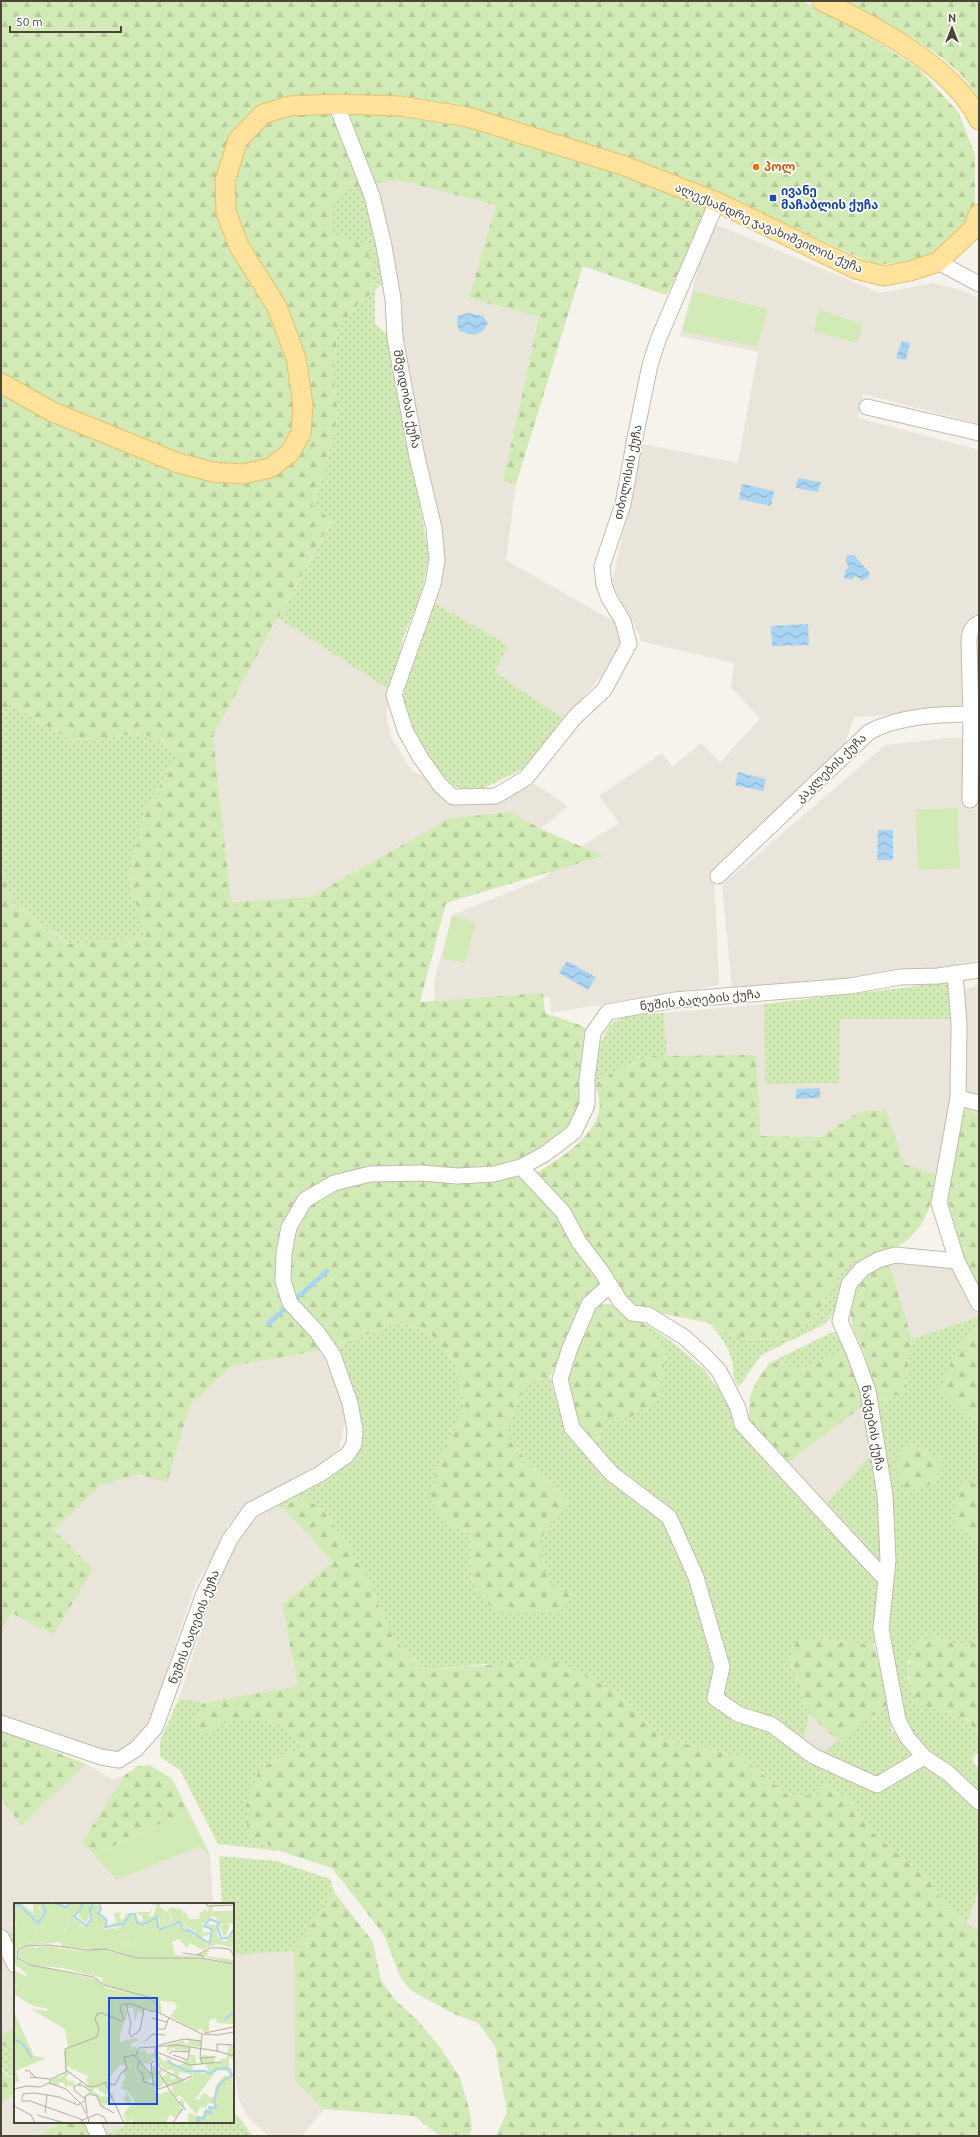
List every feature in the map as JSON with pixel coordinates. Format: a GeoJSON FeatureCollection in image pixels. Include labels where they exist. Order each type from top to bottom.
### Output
{"type":"FeatureCollection","features":[{"type":"Feature","properties":{"kind":"main road"},"geometry":{"type":"LineString","coordinates":[[822,1],[855,17],[904,45],[945,78],[971,103],[979,120]]}},
{"type":"Feature","properties":{"kind":"main road","name":"ალექსანდრე ჯავახიშვილის ქუჩა"},"geometry":{"type":"LineString","coordinates":[[1,383],[53,412],[178,463],[212,472],[243,474],[270,468],[290,453],[302,433],[303,405],[296,358],[277,307],[239,246],[226,212],[226,181],[238,140],[263,114],[289,106],[336,104],[400,106],[468,117],[622,165],[717,202],[856,269],[884,276],[938,262]]}},
{"type":"Feature","properties":{"kind":"main road"},"geometry":{"type":"LineString","coordinates":[[938,262],[972,230],[979,214]]}},
{"type":"Feature","properties":{"kind":"street","name":"მშვიდობას ქუჩა"},"geometry":{"type":"LineString","coordinates":[[336,104],[372,196],[384,246],[393,299],[397,345],[417,457],[434,528],[437,560],[433,584],[394,695]]}},
{"type":"Feature","properties":{"kind":"street","name":"თბილისის ქუჩა"},"geometry":{"type":"LineString","coordinates":[[394,695],[406,730],[420,757],[440,785],[454,797],[496,796],[526,778],[575,717],[604,690],[629,644],[623,621],[609,598],[604,585],[602,566],[623,504],[636,433],[656,346],[666,317],[717,202]]}},
{"type":"Feature","properties":{"kind":"street"},"geometry":{"type":"LineString","coordinates":[[938,262],[979,284]]}},
{"type":"Feature","properties":{"kind":"street"},"geometry":{"type":"LineString","coordinates":[[867,407],[979,433]]}},
{"type":"Feature","properties":{"kind":"street"},"geometry":{"type":"LineString","coordinates":[[970,800],[975,714],[968,642],[969,632],[979,623]]}},
{"type":"Feature","properties":{"kind":"street","name":"კაკლების ქუჩა"},"geometry":{"type":"LineString","coordinates":[[718,876],[869,732],[887,723],[975,714]]}},
{"type":"Feature","properties":{"kind":"street","name":"ნუშის ბაღების ქუჩა"},"geometry":{"type":"LineString","coordinates":[[1,1723],[101,1757],[119,1760],[136,1749],[155,1728],[203,1596],[230,1539],[250,1510],[320,1474],[346,1455],[354,1444],[355,1430],[350,1403],[333,1355],[317,1332],[290,1303],[283,1281],[284,1253],[289,1227],[305,1200],[334,1183],[370,1174],[423,1173],[457,1176],[494,1174],[520,1167],[545,1154],[574,1132],[587,1105],[587,1079],[593,1033],[608,1012],[675,1000],[850,986],[900,977],[979,970]]}},
{"type":"Feature","properties":{"kind":"street"},"geometry":{"type":"LineString","coordinates":[[955,973],[959,1024],[958,1098],[939,1202],[957,1261],[979,1304]]}},
{"type":"Feature","properties":{"kind":"street"},"geometry":{"type":"LineString","coordinates":[[958,1098],[979,1104]]}},
{"type":"Feature","properties":{"kind":"street"},"geometry":{"type":"LineString","coordinates":[[520,1167],[563,1212],[579,1242],[620,1301],[632,1313],[648,1315],[667,1326],[705,1356],[719,1372],[733,1396],[742,1424],[886,1580]]}},
{"type":"Feature","properties":{"kind":"street","name":"ნაძვების ქუჩა"},"geometry":{"type":"LineString","coordinates":[[957,1261],[895,1255],[878,1260],[862,1269],[849,1284],[840,1321],[855,1355],[868,1391],[885,1495],[888,1560],[881,1629],[898,1720],[907,1737],[924,1757],[948,1773],[979,1802]]}},
{"type":"Feature","properties":{"kind":"street"},"geometry":{"type":"LineString","coordinates":[[610,1285],[590,1304],[570,1348],[560,1379],[570,1421],[572,1428],[611,1473],[669,1517],[696,1577],[722,1667],[715,1698],[738,1714],[772,1725],[813,1756],[877,1785],[924,1757]]}},
{"type":"Feature","properties":{"kind":"street"},"geometry":{"type":"LineString","coordinates":[[1,1937],[14,1963]]}},
{"type":"Feature","properties":{"kind":"street"},"geometry":{"type":"LineString","coordinates":[[92,2123],[99,2136]]}},
{"type":"Feature","properties":{"kind":"shaded area"},"geometry":{"type":"Polygon","coordinates":[[[398,180],[496,205],[469,298],[539,317],[503,481],[516,484],[506,560],[615,622],[623,638],[619,652],[607,670],[564,719],[495,672],[508,645],[433,602],[428,481],[403,353],[397,284],[389,232],[373,185],[398,180]]]}},
{"type":"Feature","properties":{"kind":"shaded area"},"geometry":{"type":"Polygon","coordinates":[[[715,224],[880,293],[933,283],[961,290],[979,298],[979,424],[863,394],[858,418],[979,450],[979,618],[968,628],[961,711],[854,717],[845,745],[714,870],[719,985],[551,1013],[550,997],[435,1010],[434,982],[452,915],[544,878],[562,858],[619,823],[599,796],[662,753],[672,767],[701,743],[720,762],[760,719],[731,687],[734,663],[640,641],[640,636],[618,598],[612,582],[643,444],[738,463],[758,352],[680,336],[704,245],[715,224]]]}},
{"type":"Feature","properties":{"kind":"shaded area"},"geometry":{"type":"Polygon","coordinates":[[[278,618],[391,691],[386,715],[392,739],[412,771],[440,785],[454,797],[496,796],[526,778],[568,806],[541,829],[511,812],[450,818],[310,897],[231,902],[213,735],[278,618]]]}},
{"type":"Feature","properties":{"kind":"shaded area"},"geometry":{"type":"Polygon","coordinates":[[[979,737],[979,960],[851,983],[732,988],[722,885],[885,745],[947,738],[979,737]]]}},
{"type":"Feature","properties":{"kind":"shaded area"},"geometry":{"type":"Polygon","coordinates":[[[979,984],[979,1115],[965,1108],[965,990],[979,984]]]}},
{"type":"Feature","properties":{"kind":"shaded area"},"geometry":{"type":"Polygon","coordinates":[[[764,1004],[765,1084],[839,1083],[839,1019],[953,1019],[951,1102],[937,1174],[904,1164],[860,1111],[821,1137],[761,1136],[756,1056],[667,1056],[664,1013],[764,1004]]]}},
{"type":"Feature","properties":{"kind":"shaded area"},"geometry":{"type":"Polygon","coordinates":[[[927,1263],[950,1267],[964,1280],[978,1317],[912,1339],[889,1264],[927,1263]]]}},
{"type":"Feature","properties":{"kind":"shaded area"},"geometry":{"type":"Polygon","coordinates":[[[323,1350],[345,1407],[345,1423],[339,1449],[318,1467],[250,1505],[228,1524],[221,1543],[195,1585],[153,1711],[145,1729],[119,1754],[91,1749],[1,1715],[1,1628],[12,1613],[53,1635],[54,1530],[100,1486],[139,1474],[167,1482],[190,1405],[232,1366],[323,1350]]]}},
{"type":"Feature","properties":{"kind":"shaded area"},"geometry":{"type":"Polygon","coordinates":[[[864,1405],[873,1452],[825,1505],[786,1464],[864,1405]]]}},
{"type":"Feature","properties":{"kind":"shaded area"},"geometry":{"type":"Polygon","coordinates":[[[283,1507],[333,1562],[282,1605],[298,1686],[203,1703],[179,1698],[215,1588],[235,1540],[252,1518],[265,1508],[283,1507]]]}},
{"type":"Feature","properties":{"kind":"shaded area"},"geometry":{"type":"Polygon","coordinates":[[[809,1714],[838,1741],[820,1754],[803,1742],[809,1714]]]}},
{"type":"Feature","properties":{"kind":"shaded area"},"geometry":{"type":"Polygon","coordinates":[[[86,1764],[112,1779],[125,1775],[82,1842],[116,1880],[199,1847],[210,1855],[213,1903],[55,1903],[53,1900],[49,1903],[14,1903],[14,1930],[6,1935],[1,1926],[1,1797],[21,1826],[86,1764]]]}},
{"type":"Feature","properties":{"kind":"shaded area"},"geometry":{"type":"Polygon","coordinates":[[[979,1888],[979,1930],[967,1924],[979,1888]]]}},
{"type":"Feature","properties":{"kind":"shaded area"},"geometry":{"type":"Polygon","coordinates":[[[1,1950],[14,1976],[14,2028],[1,2036],[1,1950]]]}},
{"type":"Feature","properties":{"kind":"shaded area"},"geometry":{"type":"Polygon","coordinates":[[[294,1951],[295,2080],[324,2109],[302,2136],[269,2136],[248,2117],[238,2098],[234,2063],[234,1955],[294,1951]]]}},
{"type":"Feature","properties":{"kind":"shaded area"},"geometry":{"type":"Polygon","coordinates":[[[14,2094],[14,2123],[61,2123],[37,2136],[1,2136],[1,2104],[14,2094]]]}},
{"type":"Feature","properties":{"kind":"shaded area"},"geometry":{"type":"Polygon","coordinates":[[[98,2123],[129,2123],[105,2136],[98,2123]]]}},
{"type":"Feature","properties":{"kind":"green space"},"geometry":{"type":"Polygon","coordinates":[[[1,1],[802,1],[841,19],[918,68],[959,113],[975,155],[975,203],[955,240],[931,260],[875,265],[791,226],[706,193],[468,117],[717,202],[666,295],[583,266],[516,484],[503,481],[539,317],[469,298],[496,205],[398,180],[343,189],[331,207],[330,234],[367,245],[375,290],[358,304],[338,328],[333,373],[338,415],[326,463],[312,506],[332,520],[213,735],[231,902],[310,897],[450,818],[511,812],[541,829],[603,856],[446,903],[420,1002],[543,993],[545,1013],[580,1025],[593,1033],[574,1132],[521,1167],[370,1174],[305,1200],[289,1227],[283,1281],[323,1350],[232,1366],[190,1405],[167,1483],[139,1474],[100,1486],[54,1530],[93,1569],[53,1635],[12,1613],[1,1628],[1,861],[11,901],[68,944],[145,937],[129,877],[145,810],[179,754],[143,733],[72,741],[10,704],[1,713],[1,1]]]}},
{"type":"Feature","properties":{"kind":"green space"},"geometry":{"type":"Polygon","coordinates":[[[839,1],[979,1],[979,99],[967,82],[953,67],[936,53],[897,29],[839,1]]]}},
{"type":"Feature","properties":{"kind":"green space"},"geometry":{"type":"Polygon","coordinates":[[[361,186],[370,212],[384,283],[375,290],[375,324],[389,336],[429,556],[421,595],[403,638],[391,691],[278,618],[332,521],[312,507],[326,463],[338,415],[333,373],[338,328],[358,304],[374,290],[330,235],[331,207],[343,189],[361,186]]]}},
{"type":"Feature","properties":{"kind":"green space"},"geometry":{"type":"Polygon","coordinates":[[[694,291],[768,309],[757,347],[682,331],[694,291]]]}},
{"type":"Feature","properties":{"kind":"green space"},"geometry":{"type":"Polygon","coordinates":[[[819,310],[863,324],[857,343],[814,331],[819,310]]]}},
{"type":"Feature","properties":{"kind":"green space"},"geometry":{"type":"Polygon","coordinates":[[[433,602],[508,645],[495,672],[564,719],[523,769],[480,790],[467,791],[452,785],[433,766],[411,729],[403,701],[406,681],[433,602]]]}},
{"type":"Feature","properties":{"kind":"green space"},"geometry":{"type":"Polygon","coordinates":[[[10,704],[72,741],[143,733],[179,754],[145,810],[129,877],[145,937],[69,944],[11,901],[1,861],[1,713],[10,704]]]}},
{"type":"Feature","properties":{"kind":"green space"},"geometry":{"type":"Polygon","coordinates":[[[957,808],[960,868],[918,870],[916,810],[957,808]]]}},
{"type":"Feature","properties":{"kind":"green space"},"geometry":{"type":"Polygon","coordinates":[[[452,916],[476,922],[465,963],[442,958],[452,916]]]}},
{"type":"Feature","properties":{"kind":"green space"},"geometry":{"type":"Polygon","coordinates":[[[951,982],[953,1019],[840,1019],[839,1083],[765,1084],[764,1004],[951,982]]]}},
{"type":"Feature","properties":{"kind":"green space"},"geometry":{"type":"Polygon","coordinates":[[[664,1013],[667,1056],[648,1058],[638,1061],[595,1084],[596,1066],[600,1045],[609,1027],[615,1021],[624,1017],[664,1013]]]}},
{"type":"Feature","properties":{"kind":"green space"},"geometry":{"type":"Polygon","coordinates":[[[756,1055],[761,1136],[821,1137],[860,1111],[886,1111],[904,1164],[937,1174],[929,1209],[921,1225],[909,1239],[894,1249],[852,1261],[836,1279],[816,1316],[786,1340],[743,1339],[720,1330],[709,1323],[635,1308],[628,1303],[536,1173],[564,1155],[583,1139],[596,1121],[600,1108],[595,1084],[619,1069],[652,1056],[756,1055]]]}},
{"type":"Feature","properties":{"kind":"green space"},"geometry":{"type":"Polygon","coordinates":[[[965,1108],[979,1115],[979,1290],[964,1259],[947,1198],[965,1108]]]}},
{"type":"Feature","properties":{"kind":"green space"},"geometry":{"type":"Polygon","coordinates":[[[523,1176],[559,1213],[604,1283],[585,1300],[550,1377],[526,1382],[509,1423],[509,1440],[528,1463],[568,1500],[541,1538],[541,1549],[549,1589],[558,1588],[574,1594],[559,1613],[497,1612],[480,1596],[471,1576],[470,1533],[443,1522],[430,1497],[437,1469],[465,1408],[455,1362],[435,1337],[401,1321],[338,1346],[304,1310],[293,1294],[289,1281],[292,1246],[296,1228],[304,1213],[315,1201],[330,1192],[364,1181],[382,1179],[450,1182],[492,1180],[523,1176]]]}},
{"type":"Feature","properties":{"kind":"green space"},"geometry":{"type":"Polygon","coordinates":[[[862,1258],[842,1282],[838,1292],[834,1312],[828,1321],[823,1325],[761,1355],[742,1383],[738,1386],[727,1348],[709,1323],[720,1330],[743,1339],[786,1340],[816,1316],[836,1279],[852,1261],[862,1258]]]}},
{"type":"Feature","properties":{"kind":"green space"},"geometry":{"type":"Polygon","coordinates":[[[889,1264],[912,1339],[904,1391],[876,1404],[865,1356],[854,1331],[851,1319],[851,1309],[855,1291],[865,1278],[872,1272],[889,1264]]]}},
{"type":"Feature","properties":{"kind":"green space"},"geometry":{"type":"Polygon","coordinates":[[[601,1304],[611,1304],[631,1319],[649,1326],[649,1334],[666,1353],[658,1400],[629,1418],[602,1418],[598,1449],[577,1425],[565,1380],[575,1348],[593,1312],[601,1304]]]}},
{"type":"Feature","properties":{"kind":"green space"},"geometry":{"type":"Polygon","coordinates":[[[978,1317],[978,1324],[952,1359],[966,1414],[979,1418],[979,1483],[964,1483],[956,1504],[957,1526],[974,1538],[979,1539],[979,1639],[963,1648],[937,1637],[908,1661],[908,1678],[919,1705],[962,1717],[976,1728],[979,1735],[979,1752],[972,1759],[979,1770],[979,1792],[929,1752],[908,1729],[904,1716],[889,1638],[895,1529],[891,1480],[876,1404],[904,1391],[912,1339],[978,1317]],[[912,1444],[898,1456],[930,1455],[912,1444]]]}},
{"type":"Feature","properties":{"kind":"green space"},"geometry":{"type":"Polygon","coordinates":[[[978,1317],[979,1418],[966,1414],[941,1390],[952,1359],[978,1324],[978,1317]]]}},
{"type":"Feature","properties":{"kind":"green space"},"geometry":{"type":"Polygon","coordinates":[[[401,1321],[435,1337],[455,1362],[465,1408],[437,1469],[443,1522],[470,1533],[471,1576],[480,1596],[549,1590],[541,1549],[541,1538],[568,1500],[528,1463],[509,1440],[509,1423],[526,1382],[550,1377],[564,1429],[604,1476],[665,1522],[691,1575],[718,1668],[711,1698],[881,1789],[922,1763],[971,1801],[979,1813],[979,1888],[967,1924],[947,1907],[927,1878],[874,1834],[851,1801],[823,1783],[821,1795],[788,1796],[743,1758],[661,1738],[629,1703],[590,1677],[486,1664],[424,1670],[393,1638],[365,1574],[344,1540],[322,1509],[301,1496],[283,1507],[265,1508],[349,1459],[356,1400],[338,1346],[401,1321]]]}},
{"type":"Feature","properties":{"kind":"green space"},"geometry":{"type":"Polygon","coordinates":[[[649,1326],[672,1342],[705,1370],[715,1385],[727,1395],[734,1421],[881,1582],[874,1645],[818,1639],[790,1661],[809,1714],[803,1742],[722,1697],[729,1667],[673,1514],[617,1471],[598,1449],[602,1418],[629,1418],[661,1376],[666,1353],[649,1334],[649,1326]]]}},
{"type":"Feature","properties":{"kind":"green space"},"geometry":{"type":"Polygon","coordinates":[[[833,1332],[840,1332],[846,1350],[799,1370],[780,1363],[769,1363],[833,1332]]]}},
{"type":"Feature","properties":{"kind":"green space"},"geometry":{"type":"Polygon","coordinates":[[[846,1350],[858,1376],[864,1405],[786,1464],[749,1424],[750,1397],[755,1385],[769,1363],[780,1363],[799,1370],[846,1350]]]}},
{"type":"Feature","properties":{"kind":"green space"},"geometry":{"type":"Polygon","coordinates":[[[912,1444],[930,1455],[943,1458],[938,1474],[932,1483],[922,1488],[906,1491],[898,1469],[898,1456],[912,1444]]]}},
{"type":"Feature","properties":{"kind":"green space"},"geometry":{"type":"Polygon","coordinates":[[[873,1452],[879,1495],[881,1570],[825,1505],[873,1452]]]}},
{"type":"Feature","properties":{"kind":"green space"},"geometry":{"type":"Polygon","coordinates":[[[964,1483],[979,1483],[979,1539],[974,1538],[956,1526],[956,1504],[964,1483]]]}},
{"type":"Feature","properties":{"kind":"green space"},"geometry":{"type":"Polygon","coordinates":[[[301,1496],[322,1509],[344,1540],[365,1574],[393,1638],[424,1670],[550,1660],[590,1677],[629,1703],[661,1738],[743,1758],[788,1796],[820,1795],[823,1783],[851,1801],[874,1834],[927,1878],[947,1907],[967,1924],[979,1930],[979,2136],[496,2136],[507,2112],[495,2046],[478,2023],[454,2014],[412,1991],[401,1979],[384,1935],[332,1868],[280,1851],[247,1834],[247,1803],[260,1768],[300,1748],[286,1726],[268,1720],[232,1720],[203,1734],[197,1721],[203,1703],[298,1686],[282,1605],[333,1562],[283,1507],[301,1496]]]}},
{"type":"Feature","properties":{"kind":"green space"},"geometry":{"type":"Polygon","coordinates":[[[937,1637],[963,1648],[979,1639],[979,1735],[968,1720],[947,1711],[919,1705],[909,1678],[909,1665],[920,1639],[937,1637]]]}},
{"type":"Feature","properties":{"kind":"green space"},"geometry":{"type":"Polygon","coordinates":[[[797,1639],[818,1639],[874,1645],[889,1703],[838,1741],[809,1714],[790,1661],[797,1639]]]}},
{"type":"Feature","properties":{"kind":"green space"},"geometry":{"type":"Polygon","coordinates":[[[179,1698],[203,1703],[197,1721],[203,1733],[232,1720],[268,1720],[286,1726],[301,1748],[260,1768],[247,1834],[280,1851],[218,1844],[180,1770],[160,1757],[160,1741],[179,1698]]]}},
{"type":"Feature","properties":{"kind":"green space"},"geometry":{"type":"Polygon","coordinates":[[[889,1703],[891,1729],[912,1756],[878,1779],[820,1754],[889,1703]]]}},
{"type":"Feature","properties":{"kind":"green space"},"geometry":{"type":"Polygon","coordinates":[[[1,1730],[86,1764],[21,1826],[1,1797],[1,1730]]]}},
{"type":"Feature","properties":{"kind":"green space"},"geometry":{"type":"Polygon","coordinates":[[[150,1765],[172,1779],[188,1811],[94,1855],[82,1842],[125,1775],[138,1766],[150,1765]]]}},
{"type":"Feature","properties":{"kind":"green space"},"geometry":{"type":"Polygon","coordinates":[[[188,1811],[210,1855],[199,1847],[116,1880],[94,1855],[188,1811]]]}},
{"type":"Feature","properties":{"kind":"green space"},"geometry":{"type":"Polygon","coordinates":[[[219,1856],[276,1861],[330,1879],[334,1892],[294,1951],[234,1955],[234,1903],[222,1903],[219,1856]]]}},
{"type":"Feature","properties":{"kind":"green space"},"geometry":{"type":"Polygon","coordinates":[[[334,1892],[373,1942],[381,1980],[394,1999],[417,2020],[440,2047],[460,2078],[470,2112],[472,2129],[469,2136],[440,2136],[414,2116],[323,2109],[295,2080],[294,1951],[334,1892]]]}},
{"type":"Feature","properties":{"kind":"green space"},"geometry":{"type":"Polygon","coordinates":[[[14,1930],[14,1951],[6,1935],[14,1930]]]}},
{"type":"Feature","properties":{"kind":"green space"},"geometry":{"type":"Polygon","coordinates":[[[14,2028],[14,2040],[1,2047],[1,2036],[14,2028]]]}},
{"type":"Feature","properties":{"kind":"green space"},"geometry":{"type":"Polygon","coordinates":[[[14,2040],[14,2078],[6,2073],[2,2066],[1,2047],[14,2040]]]}},
{"type":"Feature","properties":{"kind":"green space"},"geometry":{"type":"Polygon","coordinates":[[[1,2068],[5,2074],[14,2078],[14,2094],[1,2104],[1,2068]]]}},
{"type":"Feature","properties":{"kind":"green space"},"geometry":{"type":"Polygon","coordinates":[[[234,2111],[253,2136],[105,2136],[129,2123],[234,2123],[234,2111]]]}},
{"type":"Feature","properties":{"kind":"green space"},"geometry":{"type":"Polygon","coordinates":[[[61,2123],[89,2123],[95,2136],[37,2136],[61,2123]]]}},
{"type":"Feature","properties":{"kind":"water"},"geometry":{"type":"Polygon","coordinates":[[[468,313],[483,316],[488,323],[484,330],[475,335],[459,331],[457,324],[458,316],[468,313]]]}},
{"type":"Feature","properties":{"kind":"water"},"geometry":{"type":"Polygon","coordinates":[[[902,341],[910,343],[906,360],[896,358],[902,341]]]}},
{"type":"Feature","properties":{"kind":"water"},"geometry":{"type":"Polygon","coordinates":[[[798,478],[821,482],[818,492],[796,488],[798,478]]]}},
{"type":"Feature","properties":{"kind":"water"},"geometry":{"type":"Polygon","coordinates":[[[742,484],[774,491],[771,506],[739,499],[742,484]]]}},
{"type":"Feature","properties":{"kind":"water"},"geometry":{"type":"Polygon","coordinates":[[[849,555],[854,555],[869,572],[869,577],[862,581],[856,576],[852,579],[846,579],[844,577],[845,571],[849,567],[846,563],[846,557],[849,555]]]}},
{"type":"Feature","properties":{"kind":"water"},"geometry":{"type":"Polygon","coordinates":[[[808,624],[809,645],[772,646],[771,626],[808,624]]]}},
{"type":"Feature","properties":{"kind":"water"},"geometry":{"type":"Polygon","coordinates":[[[738,772],[766,779],[763,791],[735,785],[738,772]]]}},
{"type":"Feature","properties":{"kind":"water"},"geometry":{"type":"Polygon","coordinates":[[[878,830],[893,830],[893,860],[877,860],[878,830]]]}},
{"type":"Feature","properties":{"kind":"water"},"geometry":{"type":"Polygon","coordinates":[[[567,961],[596,977],[588,990],[559,973],[567,961]]]}},
{"type":"Feature","properties":{"kind":"water"},"geometry":{"type":"Polygon","coordinates":[[[820,1088],[820,1098],[796,1099],[796,1089],[820,1088]]]}},
{"type":"Feature","properties":{"kind":"waterway"},"geometry":{"type":"LineString","coordinates":[[268,1324],[327,1271]]}},
{"type":"Feature","properties":{"kind":"place","name":"პოლ"},"geometry":{"type":"Point","coordinates":[756,167]}},
{"type":"Feature","properties":{"kind":"place","name":"ივანე მაჩაბლის ქუჩა"},"geometry":{"type":"Point","coordinates":[773,198]}}]}
